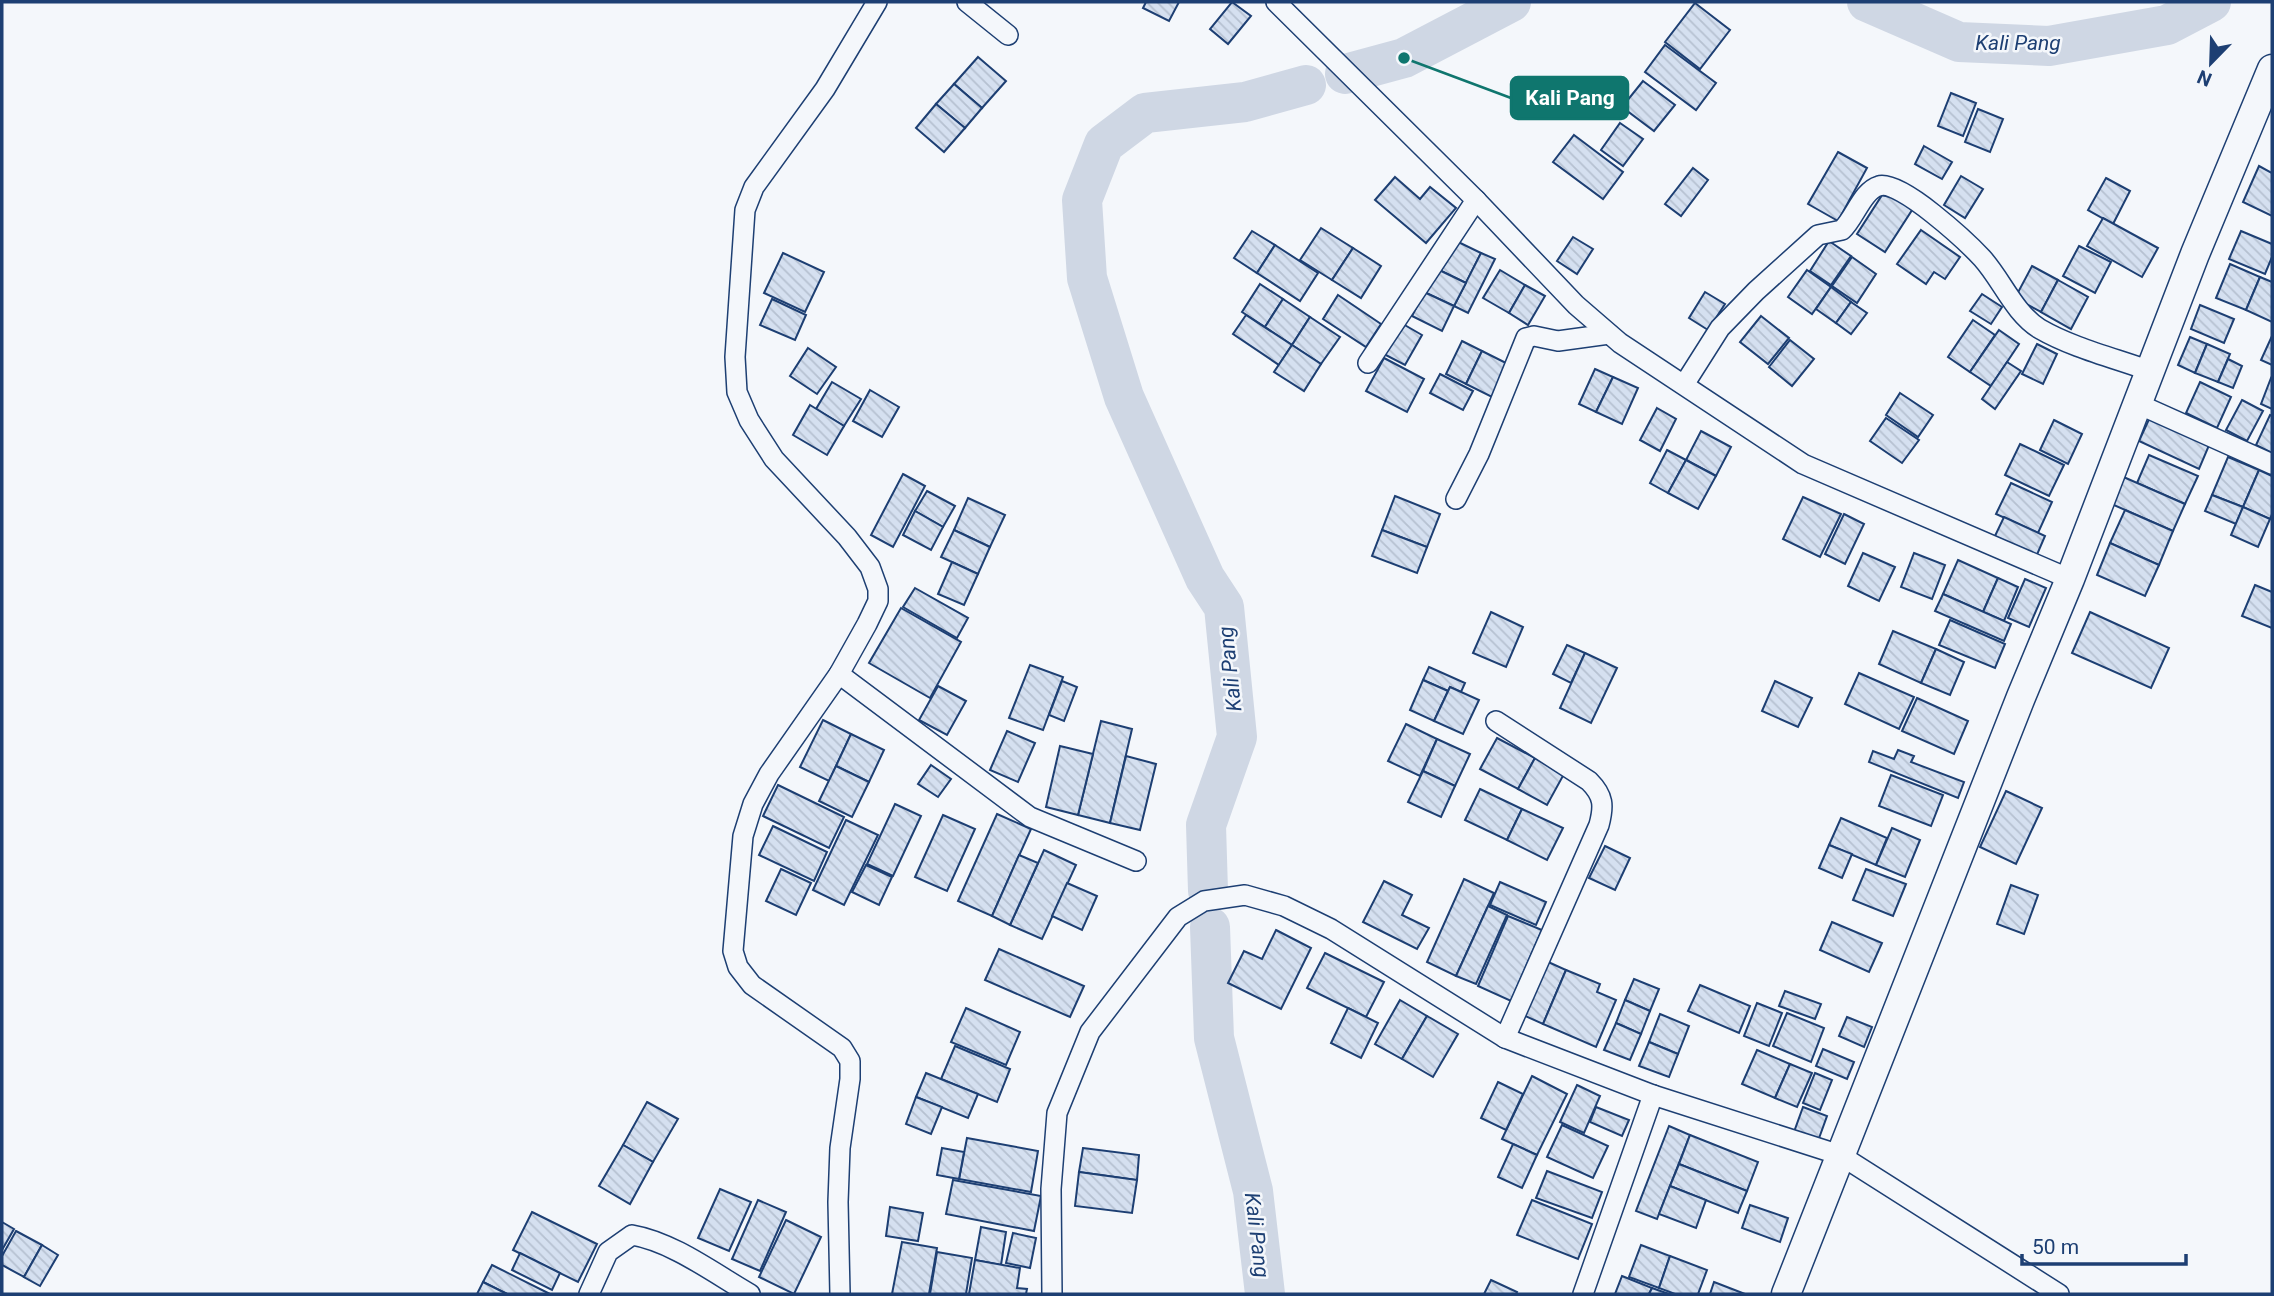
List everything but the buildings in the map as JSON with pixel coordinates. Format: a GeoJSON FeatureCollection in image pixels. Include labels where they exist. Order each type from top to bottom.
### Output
{"type":"FeatureCollection","features":[{"type":"Feature","properties":{"kind":"street"},"geometry":{"type":"LineString","coordinates":[[840,1294],[840,1148],[850,1061],[842,1048],[752,985],[738,967],[733,951],[743,835],[753,804],[769,774],[839,674],[878,601],[878,589],[870,567],[847,537],[774,459],[749,421],[737,392],[735,357],[745,210],[754,187],[825,89],[877,2]]}},
{"type":"Feature","properties":{"kind":"street"},"geometry":{"type":"LineString","coordinates":[[967,2],[1008,35]]}},
{"type":"Feature","properties":{"kind":"street"},"geometry":{"type":"LineString","coordinates":[[1276,2],[1476,200],[1576,305],[1609,334],[1803,464],[2070,579]]}},
{"type":"Feature","properties":{"kind":"street"},"geometry":{"type":"LineString","coordinates":[[1786,1294],[2070,579],[2195,254],[2272,69]]}},
{"type":"Feature","properties":{"kind":"street"},"geometry":{"type":"LineString","coordinates":[[1682,383],[1720,328],[1756,291],[1818,235],[1842,230],[1870,192],[1884,185],[1901,191],[1957,234],[1984,260],[2014,303],[2038,328],[2071,343],[2150,370]]}},
{"type":"Feature","properties":{"kind":"street"},"geometry":{"type":"LineString","coordinates":[[1368,363],[1476,200]]}},
{"type":"Feature","properties":{"kind":"street"},"geometry":{"type":"LineString","coordinates":[[1456,499],[1479,454],[1526,338],[1534,336],[1548,340],[1568,340],[1609,334]]}},
{"type":"Feature","properties":{"kind":"street"},"geometry":{"type":"LineString","coordinates":[[2138,404],[2272,464]]}},
{"type":"Feature","properties":{"kind":"street"},"geometry":{"type":"LineString","coordinates":[[839,674],[1030,817],[1136,861]]}},
{"type":"Feature","properties":{"kind":"street"},"geometry":{"type":"LineString","coordinates":[[1496,721],[1589,781],[1603,801],[1598,825],[1505,1038]]}},
{"type":"Feature","properties":{"kind":"street"},"geometry":{"type":"LineString","coordinates":[[1052,1294],[1051,1189],[1057,1113],[1090,1032],[1178,917],[1203,901],[1245,895],[1284,906],[1331,929],[1505,1038],[1653,1095],[1840,1155],[2059,1294]]}},
{"type":"Feature","properties":{"kind":"street"},"geometry":{"type":"LineString","coordinates":[[1583,1294],[1653,1095]]}},
{"type":"Feature","properties":{"kind":"street"},"geometry":{"type":"LineString","coordinates":[[589,1294],[608,1252],[632,1235],[650,1238],[750,1294]]}},
{"type":"Feature","properties":{"kind":"waterway","name":"Kali Pang"},"geometry":{"type":"LineString","coordinates":[[1345,74],[1404,58],[1511,2]]}},
{"type":"Feature","properties":{"kind":"waterway","name":"Kali Pang"},"geometry":{"type":"LineString","coordinates":[[1867,2],[1959,42],[2049,46],[2167,25],[2211,2]]}},
{"type":"Feature","properties":{"kind":"waterway","name":"Kali Pang"},"geometry":{"type":"LineString","coordinates":[[1208,891],[1206,825],[1237,737],[1224,607],[1205,578],[1124,397],[1087,278],[1082,200],[1104,144],[1145,113],[1245,102],[1306,85]]}},
{"type":"Feature","properties":{"kind":"waterway","name":"Kali Pang"},"geometry":{"type":"LineString","coordinates":[[1210,927],[1214,1038],[1253,1191],[1265,1294]]}},
{"type":"Feature","properties":{"kind":"place","name":"Kali Pang"},"geometry":{"type":"Point","coordinates":[1404,58]}}]}
